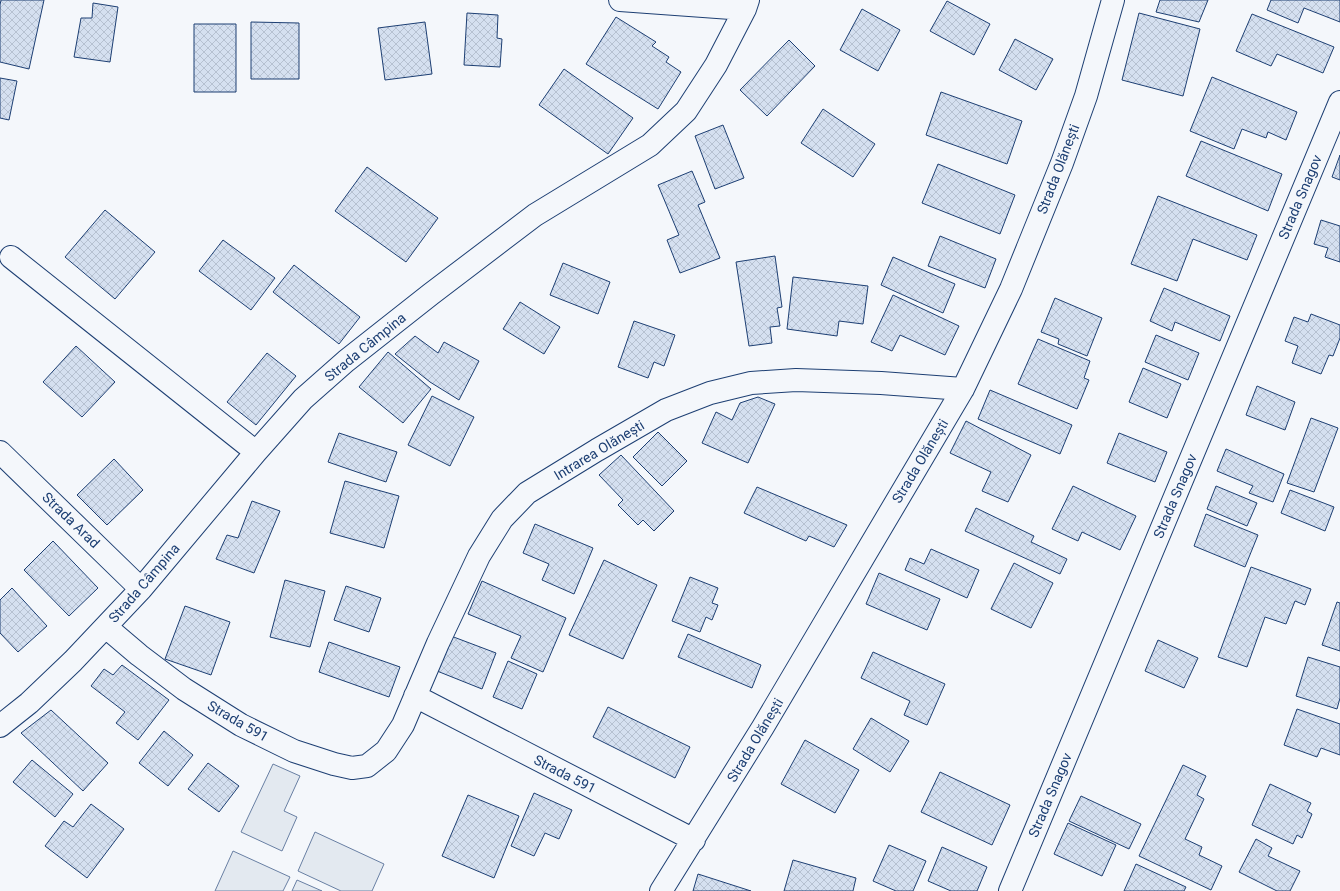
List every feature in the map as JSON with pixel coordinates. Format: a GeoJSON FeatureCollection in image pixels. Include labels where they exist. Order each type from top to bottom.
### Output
{"type":"FeatureCollection","features":[{"type":"Feature","properties":{"kind":"street"},"geometry":{"type":"LineString","coordinates":[[620,0],[747,4]]}},
{"type":"Feature","properties":{"kind":"street","name":"Strada Olănești"},"geometry":{"type":"LineString","coordinates":[[661,891],[763,727],[963,389],[1011,289],[1062,163],[1086,96],[1113,0]]}},
{"type":"Feature","properties":{"kind":"street","name":"Strada Câmpina"},"geometry":{"type":"LineString","coordinates":[[0,726],[29,703],[106,627],[141,589],[303,398],[346,361],[431,294],[535,216],[650,145],[686,110],[716,65],[747,4]]}},
{"type":"Feature","properties":{"kind":"street","name":"Strada Snagov"},"geometry":{"type":"LineString","coordinates":[[1010,891],[1340,102]]}},
{"type":"Feature","properties":{"kind":"street"},"geometry":{"type":"LineString","coordinates":[[11,257],[256,452]]}},
{"type":"Feature","properties":{"kind":"street","name":"Intrarea Olănești"},"geometry":{"type":"LineString","coordinates":[[386,751],[403,725],[438,643],[479,556],[502,519],[526,493],[666,410],[710,393],[758,383],[810,381],[881,383],[963,389]]}},
{"type":"Feature","properties":{"kind":"street","name":"Strada Arad"},"geometry":{"type":"LineString","coordinates":[[0,452],[141,589]]}},
{"type":"Feature","properties":{"kind":"street","name":"Strada 591"},"geometry":{"type":"LineString","coordinates":[[106,627],[138,655],[184,689],[241,725],[294,751],[334,764],[352,768],[367,766],[386,751]]}},
{"type":"Feature","properties":{"kind":"street","name":"Strada 591"},"geometry":{"type":"LineString","coordinates":[[415,696],[694,840]]}},
{"type":"Feature","properties":{"kind":"shaded area"},"geometry":{"type":"Polygon","coordinates":[[[273,764],[300,776],[284,811],[297,817],[282,851],[241,832],[273,764]]]}},
{"type":"Feature","properties":{"kind":"shaded area"},"geometry":{"type":"Polygon","coordinates":[[[315,832],[384,864],[372,891],[341,891],[298,871],[315,832]]]}},
{"type":"Feature","properties":{"kind":"shaded area"},"geometry":{"type":"Polygon","coordinates":[[[233,851],[290,877],[283,891],[215,891],[233,851]]]}},
{"type":"Feature","properties":{"kind":"shaded area"},"geometry":{"type":"Polygon","coordinates":[[[297,880],[322,891],[292,891],[297,880]]]}},
{"type":"Feature","properties":{"kind":"building"},"geometry":{"type":"Polygon","coordinates":[[[1,0],[44,0],[29,69],[0,62],[1,0]]]}},
{"type":"Feature","properties":{"kind":"building"},"geometry":{"type":"Polygon","coordinates":[[[1160,0],[1208,0],[1199,22],[1156,12],[1160,0]]]}},
{"type":"Feature","properties":{"kind":"building"},"geometry":{"type":"Polygon","coordinates":[[[1271,0],[1340,0],[1340,22],[1304,8],[1298,23],[1267,10],[1271,0]]]}},
{"type":"Feature","properties":{"kind":"building"},"geometry":{"type":"Polygon","coordinates":[[[947,1],[990,24],[974,55],[930,31],[947,1]]]}},
{"type":"Feature","properties":{"kind":"building"},"geometry":{"type":"Polygon","coordinates":[[[93,3],[118,7],[110,62],[74,57],[81,18],[92,18],[93,3]]]}},
{"type":"Feature","properties":{"kind":"building"},"geometry":{"type":"Polygon","coordinates":[[[862,9],[900,30],[878,71],[840,50],[862,9]]]}},
{"type":"Feature","properties":{"kind":"building"},"geometry":{"type":"Polygon","coordinates":[[[467,13],[498,15],[497,38],[502,39],[500,67],[464,65],[467,13]]]}},
{"type":"Feature","properties":{"kind":"building"},"geometry":{"type":"Polygon","coordinates":[[[1139,13],[1200,29],[1183,96],[1122,80],[1139,13]]]}},
{"type":"Feature","properties":{"kind":"building"},"geometry":{"type":"Polygon","coordinates":[[[1252,14],[1334,47],[1323,73],[1277,54],[1271,66],[1236,51],[1252,14]]]}},
{"type":"Feature","properties":{"kind":"building"},"geometry":{"type":"Polygon","coordinates":[[[616,17],[656,42],[652,46],[669,57],[666,62],[681,72],[658,109],[586,64],[616,17]]]}},
{"type":"Feature","properties":{"kind":"building"},"geometry":{"type":"Polygon","coordinates":[[[251,22],[299,23],[299,79],[251,79],[251,22]]]}},
{"type":"Feature","properties":{"kind":"building"},"geometry":{"type":"Polygon","coordinates":[[[425,22],[432,74],[385,80],[378,28],[425,22]]]}},
{"type":"Feature","properties":{"kind":"building"},"geometry":{"type":"Polygon","coordinates":[[[194,24],[236,24],[236,92],[194,92],[194,24]]]}},
{"type":"Feature","properties":{"kind":"building"},"geometry":{"type":"Polygon","coordinates":[[[1015,39],[1053,59],[1036,90],[999,70],[1015,39]]]}},
{"type":"Feature","properties":{"kind":"building"},"geometry":{"type":"Polygon","coordinates":[[[789,40],[815,66],[767,116],[740,90],[789,40]]]}},
{"type":"Feature","properties":{"kind":"building"},"geometry":{"type":"Polygon","coordinates":[[[564,69],[633,118],[608,154],[539,105],[564,69]]]}},
{"type":"Feature","properties":{"kind":"building"},"geometry":{"type":"Polygon","coordinates":[[[1212,77],[1297,112],[1286,140],[1268,132],[1266,138],[1242,129],[1234,149],[1190,131],[1212,77]]]}},
{"type":"Feature","properties":{"kind":"building"},"geometry":{"type":"Polygon","coordinates":[[[0,78],[17,81],[9,120],[0,118],[0,78]]]}},
{"type":"Feature","properties":{"kind":"building"},"geometry":{"type":"Polygon","coordinates":[[[941,92],[1022,121],[1007,164],[926,135],[941,92]]]}},
{"type":"Feature","properties":{"kind":"building"},"geometry":{"type":"Polygon","coordinates":[[[823,109],[875,144],[853,177],[801,143],[823,109]]]}},
{"type":"Feature","properties":{"kind":"building"},"geometry":{"type":"Polygon","coordinates":[[[723,125],[744,178],[715,189],[695,136],[723,125]]]}},
{"type":"Feature","properties":{"kind":"building"},"geometry":{"type":"Polygon","coordinates":[[[1201,141],[1282,174],[1268,211],[1186,176],[1201,141]]]}},
{"type":"Feature","properties":{"kind":"building"},"geometry":{"type":"Polygon","coordinates":[[[1340,155],[1340,180],[1332,177],[1340,155]]]}},
{"type":"Feature","properties":{"kind":"building"},"geometry":{"type":"Polygon","coordinates":[[[938,164],[1015,195],[1000,234],[922,203],[938,164]]]}},
{"type":"Feature","properties":{"kind":"building"},"geometry":{"type":"Polygon","coordinates":[[[367,167],[438,218],[406,262],[335,211],[367,167]]]}},
{"type":"Feature","properties":{"kind":"building"},"geometry":{"type":"Polygon","coordinates":[[[692,171],[705,202],[698,205],[720,258],[680,273],[667,240],[679,235],[658,185],[692,171]]]}},
{"type":"Feature","properties":{"kind":"building"},"geometry":{"type":"Polygon","coordinates":[[[1158,196],[1257,235],[1247,260],[1193,239],[1177,281],[1131,264],[1158,196]]]}},
{"type":"Feature","properties":{"kind":"building"},"geometry":{"type":"Polygon","coordinates":[[[105,210],[155,252],[115,299],[65,257],[105,210]]]}},
{"type":"Feature","properties":{"kind":"building"},"geometry":{"type":"Polygon","coordinates":[[[1321,220],[1340,226],[1340,262],[1325,257],[1328,248],[1314,244],[1321,220]]]}},
{"type":"Feature","properties":{"kind":"building"},"geometry":{"type":"Polygon","coordinates":[[[940,236],[996,259],[985,288],[928,266],[940,236]]]}},
{"type":"Feature","properties":{"kind":"building"},"geometry":{"type":"Polygon","coordinates":[[[223,240],[275,278],[251,310],[199,271],[223,240]]]}},
{"type":"Feature","properties":{"kind":"building"},"geometry":{"type":"Polygon","coordinates":[[[775,256],[782,307],[777,308],[780,326],[770,327],[772,343],[749,346],[736,262],[775,256]]]}},
{"type":"Feature","properties":{"kind":"building"},"geometry":{"type":"Polygon","coordinates":[[[893,257],[955,284],[943,313],[881,285],[893,257]]]}},
{"type":"Feature","properties":{"kind":"building"},"geometry":{"type":"Polygon","coordinates":[[[563,263],[610,282],[598,314],[550,295],[563,263]]]}},
{"type":"Feature","properties":{"kind":"building"},"geometry":{"type":"Polygon","coordinates":[[[294,265],[360,317],[339,344],[273,292],[294,265]]]}},
{"type":"Feature","properties":{"kind":"building"},"geometry":{"type":"Polygon","coordinates":[[[793,277],[868,286],[863,324],[839,321],[837,336],[787,329],[793,277]]]}},
{"type":"Feature","properties":{"kind":"building"},"geometry":{"type":"Polygon","coordinates":[[[1164,288],[1230,316],[1220,341],[1175,322],[1172,331],[1150,321],[1164,288]]]}},
{"type":"Feature","properties":{"kind":"building"},"geometry":{"type":"Polygon","coordinates":[[[893,295],[959,326],[945,355],[900,335],[892,351],[871,342],[893,295]]]}},
{"type":"Feature","properties":{"kind":"building"},"geometry":{"type":"Polygon","coordinates":[[[1055,298],[1102,318],[1087,356],[1058,344],[1059,339],[1041,332],[1055,298]]]}},
{"type":"Feature","properties":{"kind":"building"},"geometry":{"type":"Polygon","coordinates":[[[520,302],[560,327],[544,354],[503,329],[520,302]]]}},
{"type":"Feature","properties":{"kind":"building"},"geometry":{"type":"Polygon","coordinates":[[[1311,314],[1340,325],[1340,338],[1333,356],[1329,355],[1321,374],[1292,363],[1298,346],[1285,341],[1294,317],[1308,322],[1311,314]]]}},
{"type":"Feature","properties":{"kind":"building"},"geometry":{"type":"Polygon","coordinates":[[[634,321],[675,335],[664,366],[654,362],[648,378],[618,367],[634,321]]]}},
{"type":"Feature","properties":{"kind":"building"},"geometry":{"type":"Polygon","coordinates":[[[1156,335],[1199,353],[1188,380],[1145,362],[1156,335]]]}},
{"type":"Feature","properties":{"kind":"building"},"geometry":{"type":"Polygon","coordinates":[[[415,336],[438,353],[444,342],[479,361],[459,400],[430,382],[395,354],[415,336]]]}},
{"type":"Feature","properties":{"kind":"building"},"geometry":{"type":"Polygon","coordinates":[[[1038,339],[1090,361],[1084,378],[1089,380],[1077,409],[1018,384],[1038,339]]]}},
{"type":"Feature","properties":{"kind":"building"},"geometry":{"type":"Polygon","coordinates":[[[76,346],[115,382],[82,417],[43,382],[76,346]]]}},
{"type":"Feature","properties":{"kind":"building"},"geometry":{"type":"Polygon","coordinates":[[[388,352],[431,389],[403,423],[359,387],[388,352]]]}},
{"type":"Feature","properties":{"kind":"building"},"geometry":{"type":"Polygon","coordinates":[[[267,353],[296,376],[256,425],[227,402],[267,353]]]}},
{"type":"Feature","properties":{"kind":"building"},"geometry":{"type":"Polygon","coordinates":[[[1143,368],[1181,384],[1167,418],[1129,402],[1143,368]]]}},
{"type":"Feature","properties":{"kind":"building"},"geometry":{"type":"Polygon","coordinates":[[[1257,386],[1295,402],[1285,430],[1246,415],[1257,386]]]}},
{"type":"Feature","properties":{"kind":"building"},"geometry":{"type":"Polygon","coordinates":[[[990,390],[1072,425],[1060,454],[978,419],[990,390]]]}},
{"type":"Feature","properties":{"kind":"building"},"geometry":{"type":"Polygon","coordinates":[[[432,396],[474,417],[450,466],[408,445],[432,396]]]}},
{"type":"Feature","properties":{"kind":"building"},"geometry":{"type":"Polygon","coordinates":[[[758,397],[775,404],[748,463],[702,443],[716,412],[732,420],[740,403],[758,397]]]}},
{"type":"Feature","properties":{"kind":"building"},"geometry":{"type":"Polygon","coordinates":[[[1311,418],[1338,428],[1314,492],[1287,483],[1311,418]]]}},
{"type":"Feature","properties":{"kind":"building"},"geometry":{"type":"Polygon","coordinates":[[[966,421],[1031,455],[1008,502],[982,491],[991,472],[950,453],[966,421]]]}},
{"type":"Feature","properties":{"kind":"building"},"geometry":{"type":"Polygon","coordinates":[[[658,432],[687,461],[662,486],[633,457],[658,432]]]}},
{"type":"Feature","properties":{"kind":"building"},"geometry":{"type":"Polygon","coordinates":[[[339,433],[397,452],[386,482],[328,462],[339,433]]]}},
{"type":"Feature","properties":{"kind":"building"},"geometry":{"type":"Polygon","coordinates":[[[1119,433],[1167,452],[1155,482],[1107,463],[1119,433]]]}},
{"type":"Feature","properties":{"kind":"building"},"geometry":{"type":"Polygon","coordinates":[[[1226,449],[1284,474],[1273,502],[1249,493],[1253,486],[1217,471],[1226,449]]]}},
{"type":"Feature","properties":{"kind":"building"},"geometry":{"type":"Polygon","coordinates":[[[621,455],[674,511],[654,531],[643,520],[638,525],[618,505],[623,500],[599,475],[621,455]]]}},
{"type":"Feature","properties":{"kind":"building"},"geometry":{"type":"Polygon","coordinates":[[[114,459],[143,490],[107,525],[77,495],[114,459]]]}},
{"type":"Feature","properties":{"kind":"building"},"geometry":{"type":"Polygon","coordinates":[[[345,481],[399,496],[384,548],[330,533],[345,481]]]}},
{"type":"Feature","properties":{"kind":"building"},"geometry":{"type":"Polygon","coordinates":[[[1073,486],[1136,516],[1120,550],[1082,532],[1078,541],[1052,529],[1073,486]]]}},
{"type":"Feature","properties":{"kind":"building"},"geometry":{"type":"Polygon","coordinates":[[[1216,486],[1257,503],[1247,526],[1207,509],[1216,486]]]}},
{"type":"Feature","properties":{"kind":"building"},"geometry":{"type":"Polygon","coordinates":[[[757,487],[847,525],[834,547],[809,536],[806,541],[744,513],[757,487]]]}},
{"type":"Feature","properties":{"kind":"building"},"geometry":{"type":"Polygon","coordinates":[[[1290,490],[1334,507],[1325,531],[1281,513],[1290,490]]]}},
{"type":"Feature","properties":{"kind":"building"},"geometry":{"type":"Polygon","coordinates":[[[252,501],[280,511],[254,573],[216,559],[227,535],[238,538],[252,501]]]}},
{"type":"Feature","properties":{"kind":"building"},"geometry":{"type":"Polygon","coordinates":[[[976,508],[1034,536],[1031,542],[1067,559],[1060,574],[965,531],[976,508]]]}},
{"type":"Feature","properties":{"kind":"building"},"geometry":{"type":"Polygon","coordinates":[[[1206,514],[1258,535],[1245,567],[1194,546],[1206,514]]]}},
{"type":"Feature","properties":{"kind":"building"},"geometry":{"type":"Polygon","coordinates":[[[535,524],[593,548],[574,594],[542,580],[549,564],[523,553],[535,524]]]}},
{"type":"Feature","properties":{"kind":"building"},"geometry":{"type":"Polygon","coordinates":[[[53,541],[98,588],[69,616],[24,570],[53,541]]]}},
{"type":"Feature","properties":{"kind":"building"},"geometry":{"type":"Polygon","coordinates":[[[931,549],[979,570],[967,598],[905,570],[910,558],[924,564],[931,549]]]}},
{"type":"Feature","properties":{"kind":"building"},"geometry":{"type":"Polygon","coordinates":[[[604,560],[657,585],[623,659],[569,635],[604,560]]]}},
{"type":"Feature","properties":{"kind":"building"},"geometry":{"type":"Polygon","coordinates":[[[1014,563],[1053,583],[1031,628],[991,609],[1014,563]]]}},
{"type":"Feature","properties":{"kind":"building"},"geometry":{"type":"Polygon","coordinates":[[[1251,567],[1311,589],[1305,605],[1295,601],[1286,624],[1265,617],[1247,667],[1218,657],[1251,567]]]}},
{"type":"Feature","properties":{"kind":"building"},"geometry":{"type":"Polygon","coordinates":[[[879,573],[940,599],[927,630],[866,604],[879,573]]]}},
{"type":"Feature","properties":{"kind":"building"},"geometry":{"type":"Polygon","coordinates":[[[690,577],[718,588],[712,603],[718,605],[712,620],[706,617],[700,632],[672,621],[690,577]]]}},
{"type":"Feature","properties":{"kind":"building"},"geometry":{"type":"Polygon","coordinates":[[[285,580],[325,591],[310,647],[270,637],[285,580]]]}},
{"type":"Feature","properties":{"kind":"building"},"geometry":{"type":"Polygon","coordinates":[[[482,581],[566,618],[543,672],[511,658],[521,636],[468,614],[482,581]]]}},
{"type":"Feature","properties":{"kind":"building"},"geometry":{"type":"Polygon","coordinates":[[[346,586],[381,598],[369,632],[334,620],[346,586]]]}},
{"type":"Feature","properties":{"kind":"building"},"geometry":{"type":"Polygon","coordinates":[[[12,588],[47,626],[18,652],[0,633],[0,600],[12,588]]]}},
{"type":"Feature","properties":{"kind":"building"},"geometry":{"type":"Polygon","coordinates":[[[1337,602],[1340,603],[1340,651],[1322,645],[1337,602]]]}},
{"type":"Feature","properties":{"kind":"building"},"geometry":{"type":"Polygon","coordinates":[[[185,606],[230,622],[211,675],[165,659],[185,606]]]}},
{"type":"Feature","properties":{"kind":"building"},"geometry":{"type":"Polygon","coordinates":[[[688,634],[761,665],[752,688],[678,657],[688,634]]]}},
{"type":"Feature","properties":{"kind":"building"},"geometry":{"type":"Polygon","coordinates":[[[451,636],[496,653],[482,689],[437,671],[451,636]]]}},
{"type":"Feature","properties":{"kind":"building"},"geometry":{"type":"Polygon","coordinates":[[[1158,640],[1198,658],[1184,688],[1145,671],[1158,640]]]}},
{"type":"Feature","properties":{"kind":"building"},"geometry":{"type":"Polygon","coordinates":[[[329,642],[400,667],[389,697],[319,672],[329,642]]]}},
{"type":"Feature","properties":{"kind":"building"},"geometry":{"type":"Polygon","coordinates":[[[873,652],[945,684],[927,725],[904,715],[910,701],[861,678],[873,652]]]}},
{"type":"Feature","properties":{"kind":"building"},"geometry":{"type":"Polygon","coordinates":[[[1308,657],[1340,667],[1340,698],[1337,709],[1296,696],[1308,657]]]}},
{"type":"Feature","properties":{"kind":"building"},"geometry":{"type":"Polygon","coordinates":[[[508,661],[537,674],[522,709],[493,697],[508,661]]]}},
{"type":"Feature","properties":{"kind":"building"},"geometry":{"type":"Polygon","coordinates":[[[122,665],[169,700],[138,740],[116,723],[125,712],[91,686],[104,669],[113,675],[122,665]]]}},
{"type":"Feature","properties":{"kind":"building"},"geometry":{"type":"Polygon","coordinates":[[[608,707],[690,747],[675,778],[593,737],[608,707]]]}},
{"type":"Feature","properties":{"kind":"building"},"geometry":{"type":"Polygon","coordinates":[[[1297,709],[1340,724],[1340,755],[1321,748],[1317,757],[1284,745],[1297,709]]]}},
{"type":"Feature","properties":{"kind":"building"},"geometry":{"type":"Polygon","coordinates":[[[51,710],[108,763],[83,791],[21,733],[51,710]]]}},
{"type":"Feature","properties":{"kind":"building"},"geometry":{"type":"Polygon","coordinates":[[[871,718],[909,741],[890,772],[853,749],[871,718]]]}},
{"type":"Feature","properties":{"kind":"building"},"geometry":{"type":"Polygon","coordinates":[[[164,731],[193,755],[168,786],[139,763],[164,731]]]}},
{"type":"Feature","properties":{"kind":"building"},"geometry":{"type":"Polygon","coordinates":[[[805,740],[859,770],[835,813],[781,784],[805,740]]]}},
{"type":"Feature","properties":{"kind":"building"},"geometry":{"type":"Polygon","coordinates":[[[32,760],[73,794],[55,817],[13,782],[32,760]]]}},
{"type":"Feature","properties":{"kind":"building"},"geometry":{"type":"Polygon","coordinates":[[[208,763],[239,786],[219,812],[188,789],[208,763]]]}},
{"type":"Feature","properties":{"kind":"building"},"geometry":{"type":"Polygon","coordinates":[[[1183,765],[1206,776],[1197,795],[1204,799],[1185,839],[1202,847],[1199,855],[1222,866],[1211,890],[1139,856],[1183,765]]]}},
{"type":"Feature","properties":{"kind":"building"},"geometry":{"type":"Polygon","coordinates":[[[940,772],[1010,805],[992,845],[921,812],[940,772]]]}},
{"type":"Feature","properties":{"kind":"building"},"geometry":{"type":"Polygon","coordinates":[[[1270,784],[1311,803],[1307,811],[1312,814],[1302,838],[1297,835],[1293,844],[1252,825],[1270,784]]]}},
{"type":"Feature","properties":{"kind":"building"},"geometry":{"type":"Polygon","coordinates":[[[534,793],[572,810],[559,839],[545,833],[534,856],[511,846],[534,793]]]}},
{"type":"Feature","properties":{"kind":"building"},"geometry":{"type":"Polygon","coordinates":[[[468,795],[519,816],[494,878],[442,856],[468,795]]]}},
{"type":"Feature","properties":{"kind":"building"},"geometry":{"type":"Polygon","coordinates":[[[1081,796],[1141,824],[1129,849],[1069,821],[1081,796]]]}},
{"type":"Feature","properties":{"kind":"building"},"geometry":{"type":"Polygon","coordinates":[[[91,804],[124,829],[87,878],[45,846],[64,821],[73,827],[91,804]]]}},
{"type":"Feature","properties":{"kind":"building"},"geometry":{"type":"Polygon","coordinates":[[[1068,823],[1116,845],[1102,876],[1054,854],[1068,823]]]}},
{"type":"Feature","properties":{"kind":"building"},"geometry":{"type":"Polygon","coordinates":[[[1256,839],[1272,848],[1268,856],[1300,871],[1290,891],[1277,891],[1239,872],[1256,839]]]}},
{"type":"Feature","properties":{"kind":"building"},"geometry":{"type":"Polygon","coordinates":[[[889,845],[926,861],[913,891],[896,891],[873,881],[889,845]]]}},
{"type":"Feature","properties":{"kind":"building"},"geometry":{"type":"Polygon","coordinates":[[[942,847],[987,867],[977,891],[951,891],[928,881],[942,847]]]}},
{"type":"Feature","properties":{"kind":"building"},"geometry":{"type":"Polygon","coordinates":[[[793,860],[856,878],[853,891],[784,891],[793,860]]]}},
{"type":"Feature","properties":{"kind":"building"},"geometry":{"type":"Polygon","coordinates":[[[1136,864],[1186,887],[1184,891],[1124,891],[1136,864]]]}},
{"type":"Feature","properties":{"kind":"building"},"geometry":{"type":"Polygon","coordinates":[[[698,874],[751,891],[693,891],[698,874]]]}}]}
